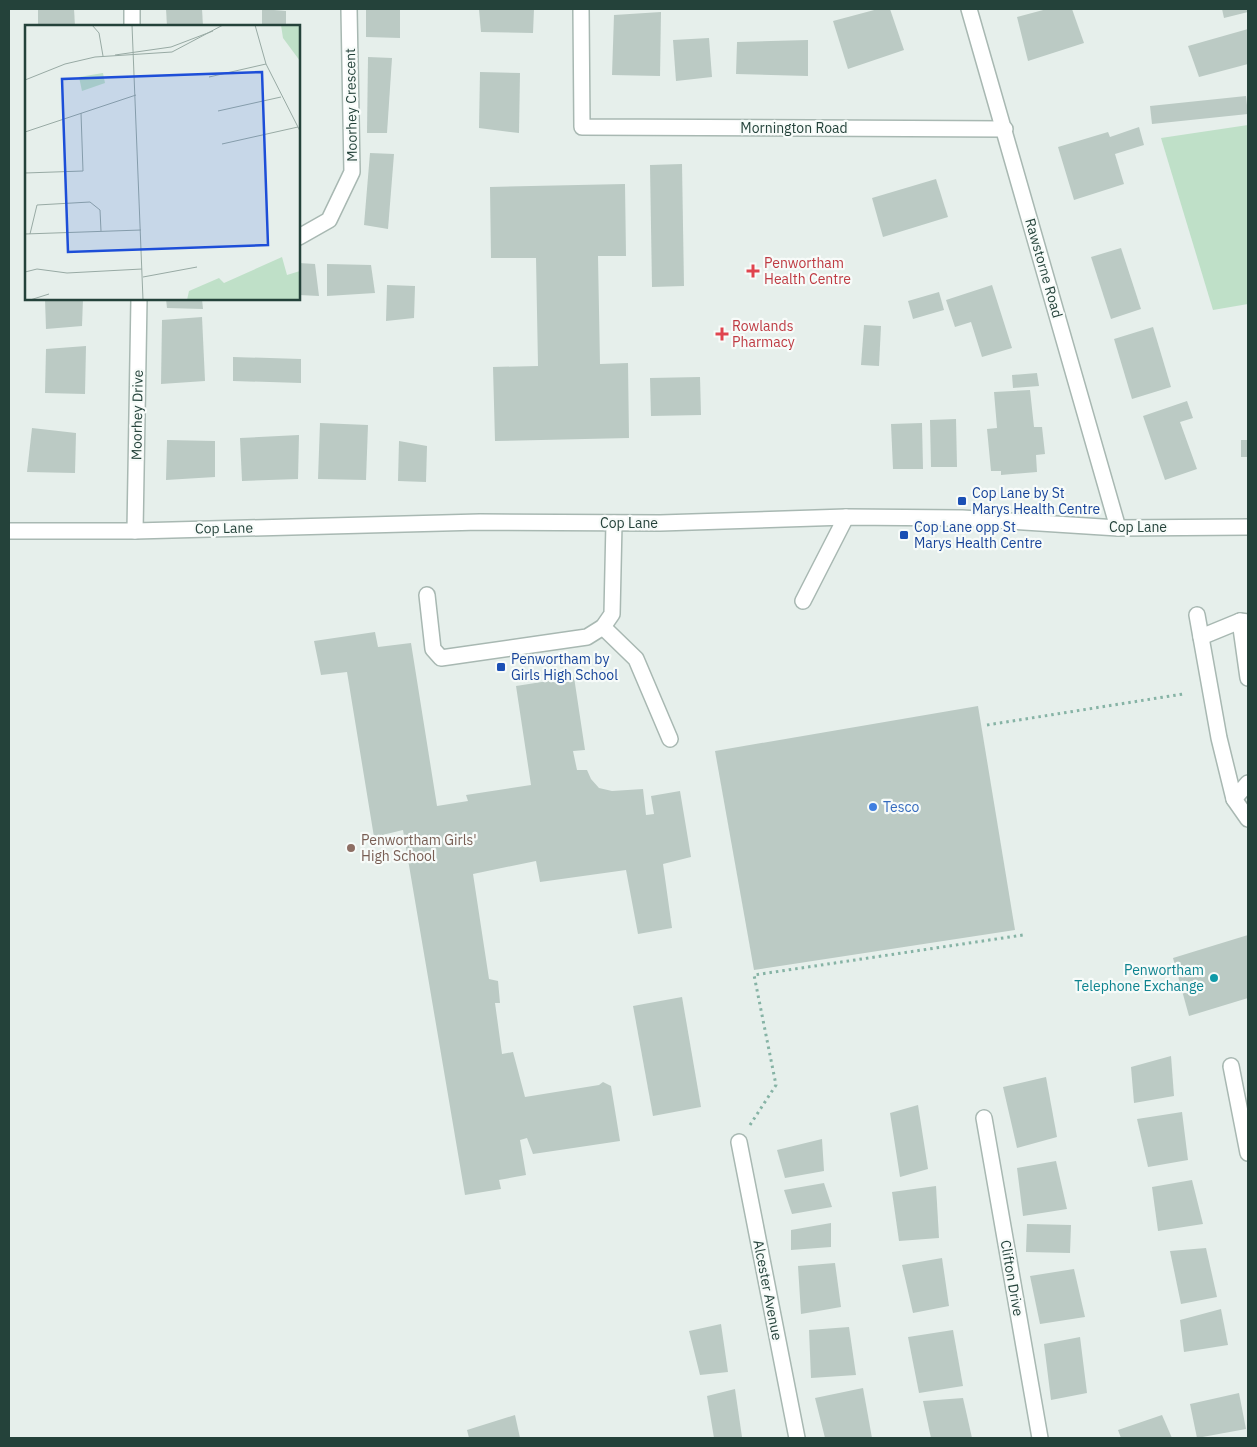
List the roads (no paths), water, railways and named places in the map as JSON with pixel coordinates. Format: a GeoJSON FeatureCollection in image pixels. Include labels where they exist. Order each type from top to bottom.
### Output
{"type":"FeatureCollection","features":[{"type":"Feature","properties":{"kind":"street"},"geometry":{"type":"LineString","coordinates":[[132,9],[132,25]]}},
{"type":"Feature","properties":{"kind":"street","name":"Moorhey Crescent"},"geometry":{"type":"LineString","coordinates":[[300,237],[329,220],[352,172],[349,9]]}},
{"type":"Feature","properties":{"kind":"street","name":"Mornington Road"},"geometry":{"type":"LineString","coordinates":[[581,9],[582,127],[1005,129]]}},
{"type":"Feature","properties":{"kind":"street","name":"Rawstorne Road"},"geometry":{"type":"LineString","coordinates":[[969,9],[1118,528]]}},
{"type":"Feature","properties":{"kind":"street","name":"Moorhey Drive"},"geometry":{"type":"LineString","coordinates":[[135,531],[139,300]]}},
{"type":"Feature","properties":{"kind":"street"},"geometry":{"type":"LineString","coordinates":[[802,600],[846,517]]}},
{"type":"Feature","properties":{"kind":"street","name":"Cop Lane"},"geometry":{"type":"LineString","coordinates":[[9,531],[135,531],[480,522],[614,523],[846,517],[962,518],[1118,528],[1248,526]]}},
{"type":"Feature","properties":{"kind":"street"},"geometry":{"type":"LineString","coordinates":[[427,595],[433,649],[441,658],[587,637],[603,627],[612,614],[614,523]]}},
{"type":"Feature","properties":{"kind":"street"},"geometry":{"type":"LineString","coordinates":[[1197,615],[1219,738],[1234,799],[1248,819]]}},
{"type":"Feature","properties":{"kind":"street"},"geometry":{"type":"LineString","coordinates":[[1201,637],[1244,621],[1248,678]]}},
{"type":"Feature","properties":{"kind":"street"},"geometry":{"type":"LineString","coordinates":[[603,627],[636,658],[670,739]]}},
{"type":"Feature","properties":{"kind":"street"},"geometry":{"type":"LineString","coordinates":[[1234,799],[1248,783]]}},
{"type":"Feature","properties":{"kind":"street"},"geometry":{"type":"LineString","coordinates":[[1231,1066],[1248,1153]]}},
{"type":"Feature","properties":{"kind":"street","name":"Clifton Drive"},"geometry":{"type":"LineString","coordinates":[[984,1118],[1040,1438]]}},
{"type":"Feature","properties":{"kind":"street","name":"Alcester Avenue"},"geometry":{"type":"LineString","coordinates":[[739,1142],[797,1438]]}},
{"type":"Feature","properties":{"kind":"place","name":"Penwortham Health Centre"},"geometry":{"type":"Point","coordinates":[753,271]}},
{"type":"Feature","properties":{"kind":"place","name":"Rowlands Pharmacy"},"geometry":{"type":"Point","coordinates":[722,334]}},
{"type":"Feature","properties":{"kind":"place","name":"Cop Lane by St Marys Health Centre"},"geometry":{"type":"Point","coordinates":[962,501]}},
{"type":"Feature","properties":{"kind":"place","name":"Cop Lane opp St Marys Health Centre"},"geometry":{"type":"Point","coordinates":[904,535]}},
{"type":"Feature","properties":{"kind":"place","name":"Penwortham by Girls High School"},"geometry":{"type":"Point","coordinates":[501,667]}},
{"type":"Feature","properties":{"kind":"place","name":"Tesco"},"geometry":{"type":"Point","coordinates":[873,807]}},
{"type":"Feature","properties":{"kind":"place","name":"Penwortham Girls' High School"},"geometry":{"type":"Point","coordinates":[351,848]}},
{"type":"Feature","properties":{"kind":"place","name":"Penwortham Telephone Exchange"},"geometry":{"type":"Point","coordinates":[1214,978]}}]}
